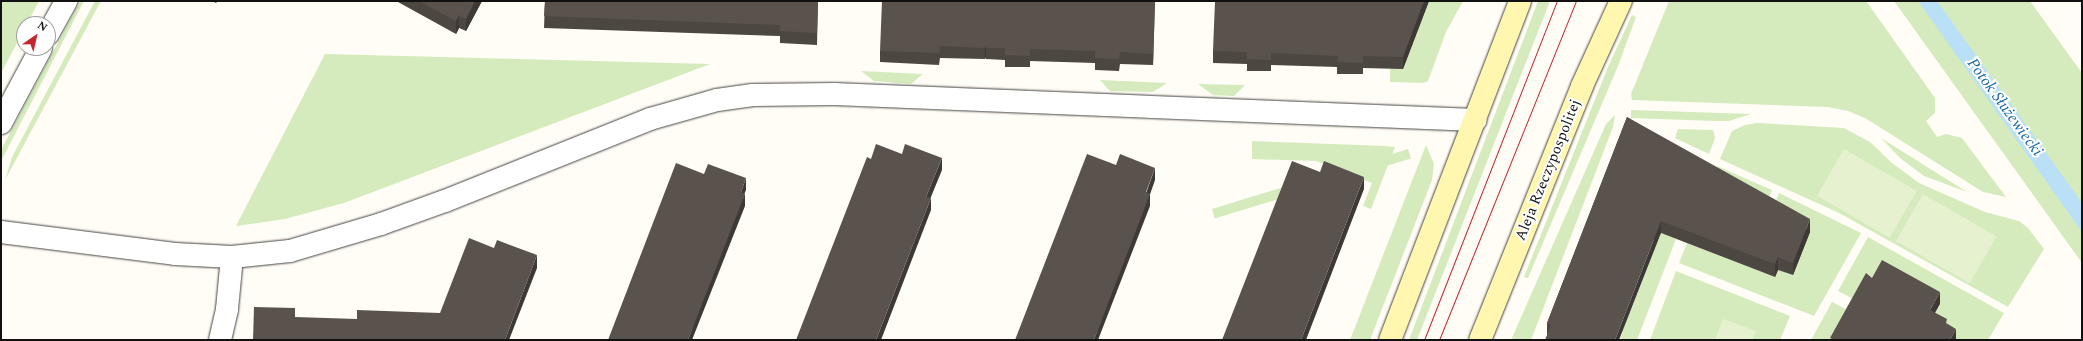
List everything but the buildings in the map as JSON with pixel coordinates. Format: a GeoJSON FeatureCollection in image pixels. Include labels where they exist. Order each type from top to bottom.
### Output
{"type":"FeatureCollection","features":[{"type":"Feature","properties":{"kind":"street"},"geometry":{"type":"LineString","coordinates":[[56,19],[66,1]]}},
{"type":"Feature","properties":{"kind":"street"},"geometry":{"type":"LineString","coordinates":[[1390,340],[1520,1]]}},
{"type":"Feature","properties":{"kind":"street","name":"Aleja Rzeczypospolitej"},"geometry":{"type":"LineString","coordinates":[[1480,340],[1582,86],[1620,1]]}},
{"type":"Feature","properties":{"kind":"street"},"geometry":{"type":"LineString","coordinates":[[1,123],[37,56]]}},
{"type":"Feature","properties":{"kind":"street"},"geometry":{"type":"LineString","coordinates":[[1,232],[175,254],[232,257],[290,251],[326,242],[445,201],[650,118],[717,100],[752,95],[827,94],[1474,120]]}},
{"type":"Feature","properties":{"kind":"street"},"geometry":{"type":"LineString","coordinates":[[220,340],[227,309],[232,257]]}},
{"type":"Feature","properties":{"kind":"green space"},"geometry":{"type":"Polygon","coordinates":[[[1,1],[39,1],[31,16],[16,16],[16,45],[1,73],[1,1]]]}},
{"type":"Feature","properties":{"kind":"green space"},"geometry":{"type":"Polygon","coordinates":[[[80,1],[84,1],[56,55],[56,46],[80,1]]]}},
{"type":"Feature","properties":{"kind":"green space"},"geometry":{"type":"Polygon","coordinates":[[[95,1],[101,1],[5,180],[12,157],[95,1]]]}},
{"type":"Feature","properties":{"kind":"green space"},"geometry":{"type":"Polygon","coordinates":[[[1429,1],[1463,1],[1446,32],[1428,81],[1423,83],[1390,82],[1390,69],[1403,69],[1429,1]]]}},
{"type":"Feature","properties":{"kind":"green space"},"geometry":{"type":"Polygon","coordinates":[[[1538,1],[1550,1],[1417,340],[1409,340],[1538,1]]]}},
{"type":"Feature","properties":{"kind":"green space"},"geometry":{"type":"Polygon","coordinates":[[[1669,1],[1866,1],[1935,98],[1935,113],[1926,121],[1937,137],[1946,134],[1962,138],[2006,197],[1983,192],[1865,118],[1848,111],[1828,107],[1632,100],[1631,94],[1669,1]]]}},
{"type":"Feature","properties":{"kind":"green space"},"geometry":{"type":"Polygon","coordinates":[[[1894,1],[2030,1],[2082,73],[2082,263],[1894,1]]]}},
{"type":"Feature","properties":{"kind":"green space"},"geometry":{"type":"Polygon","coordinates":[[[1632,15],[1636,17],[1618,66],[1528,278],[1524,277],[1608,67],[1632,15]]]}},
{"type":"Feature","properties":{"kind":"green space"},"geometry":{"type":"Polygon","coordinates":[[[325,54],[710,64],[344,203],[285,219],[236,226],[325,54]]]}},
{"type":"Feature","properties":{"kind":"green space"},"geometry":{"type":"Polygon","coordinates":[[[51,56],[55,56],[1,161],[1,150],[51,56]]]}},
{"type":"Feature","properties":{"kind":"green space"},"geometry":{"type":"Polygon","coordinates":[[[861,71],[923,74],[911,84],[874,81],[861,71]]]}},
{"type":"Feature","properties":{"kind":"green space"},"geometry":{"type":"Polygon","coordinates":[[[1100,80],[1167,83],[1153,92],[1110,91],[1100,80]]]}},
{"type":"Feature","properties":{"kind":"green space"},"geometry":{"type":"Polygon","coordinates":[[[1198,84],[1245,85],[1234,96],[1213,95],[1198,84]]]}},
{"type":"Feature","properties":{"kind":"green space"},"geometry":{"type":"Polygon","coordinates":[[[1631,110],[1751,114],[1729,121],[1715,121],[1631,118],[1631,110]]]}},
{"type":"Feature","properties":{"kind":"green space"},"geometry":{"type":"Polygon","coordinates":[[[1615,115],[1613,127],[1531,340],[1511,340],[1606,124],[1615,115]]]}},
{"type":"Feature","properties":{"kind":"green space"},"geometry":{"type":"Polygon","coordinates":[[[1757,123],[1844,128],[1870,142],[1892,163],[1919,183],[1985,212],[2019,221],[2028,228],[2044,249],[2008,307],[1839,213],[1720,159],[1732,131],[1745,125],[1757,123]]]}},
{"type":"Feature","properties":{"kind":"green space"},"geometry":{"type":"Polygon","coordinates":[[[1678,129],[1713,130],[1715,138],[1709,154],[1675,138],[1678,129]]]}},
{"type":"Feature","properties":{"kind":"green space"},"geometry":{"type":"Polygon","coordinates":[[[1881,138],[1967,192],[1924,176],[1900,158],[1881,138]]]}},
{"type":"Feature","properties":{"kind":"green space"},"geometry":{"type":"Polygon","coordinates":[[[1252,141],[1395,147],[1371,209],[1363,206],[1372,183],[1316,161],[1252,159],[1252,141]]]}},
{"type":"Feature","properties":{"kind":"green space"},"geometry":{"type":"Polygon","coordinates":[[[1426,145],[1434,164],[1432,180],[1370,340],[1350,340],[1426,145]]]}},
{"type":"Feature","properties":{"kind":"green space"},"geometry":{"type":"Polygon","coordinates":[[[1408,149],[1411,159],[1215,218],[1212,209],[1408,149]]]}},
{"type":"Feature","properties":{"kind":"green space"},"geometry":{"type":"Polygon","coordinates":[[[1844,149],[1917,191],[1890,238],[1817,196],[1844,149]]]}},
{"type":"Feature","properties":{"kind":"green space"},"geometry":{"type":"Polygon","coordinates":[[[1717,166],[1772,190],[1765,207],[1713,178],[1717,166]]]}},
{"type":"Feature","properties":{"kind":"green space"},"geometry":{"type":"Polygon","coordinates":[[[1779,193],[1861,233],[1814,316],[1679,263],[1687,243],[1775,277],[1778,270],[1793,275],[1772,211],[1779,193]]]}},
{"type":"Feature","properties":{"kind":"green space"},"geometry":{"type":"Polygon","coordinates":[[[1923,194],[1997,236],[1970,283],[1896,241],[1923,194]]]}},
{"type":"Feature","properties":{"kind":"green space"},"geometry":{"type":"Polygon","coordinates":[[[1661,233],[1676,239],[1637,340],[1620,340],[1623,332],[1619,330],[1632,308],[1661,233]]]}},
{"type":"Feature","properties":{"kind":"green space"},"geometry":{"type":"Polygon","coordinates":[[[1868,237],[2004,313],[1988,340],[1954,340],[1930,322],[1940,305],[1857,301],[1838,291],[1868,237]]]}},
{"type":"Feature","properties":{"kind":"green space"},"geometry":{"type":"Polygon","coordinates":[[[1676,271],[1790,316],[1780,340],[1650,340],[1676,271]]]}},
{"type":"Feature","properties":{"kind":"green space"},"geometry":{"type":"Polygon","coordinates":[[[1832,302],[1851,312],[1836,340],[1811,340],[1832,302]]]}},
{"type":"Feature","properties":{"kind":"green space"},"geometry":{"type":"Polygon","coordinates":[[[1723,319],[1756,331],[1752,340],[1715,340],[1723,319]]]}},
{"type":"Feature","properties":{"kind":"water","name":"Potok Służewiecki"},"geometry":{"type":"Polygon","coordinates":[[[1918,1],[1937,1],[2082,203],[2082,232],[1918,1]]]}},
{"type":"Feature","properties":{"kind":"tram line"},"geometry":{"type":"LineString","coordinates":[[1424,340],[1557,1]]}},
{"type":"Feature","properties":{"kind":"tram line"},"geometry":{"type":"LineString","coordinates":[[1439,340],[1576,1]]}}]}
